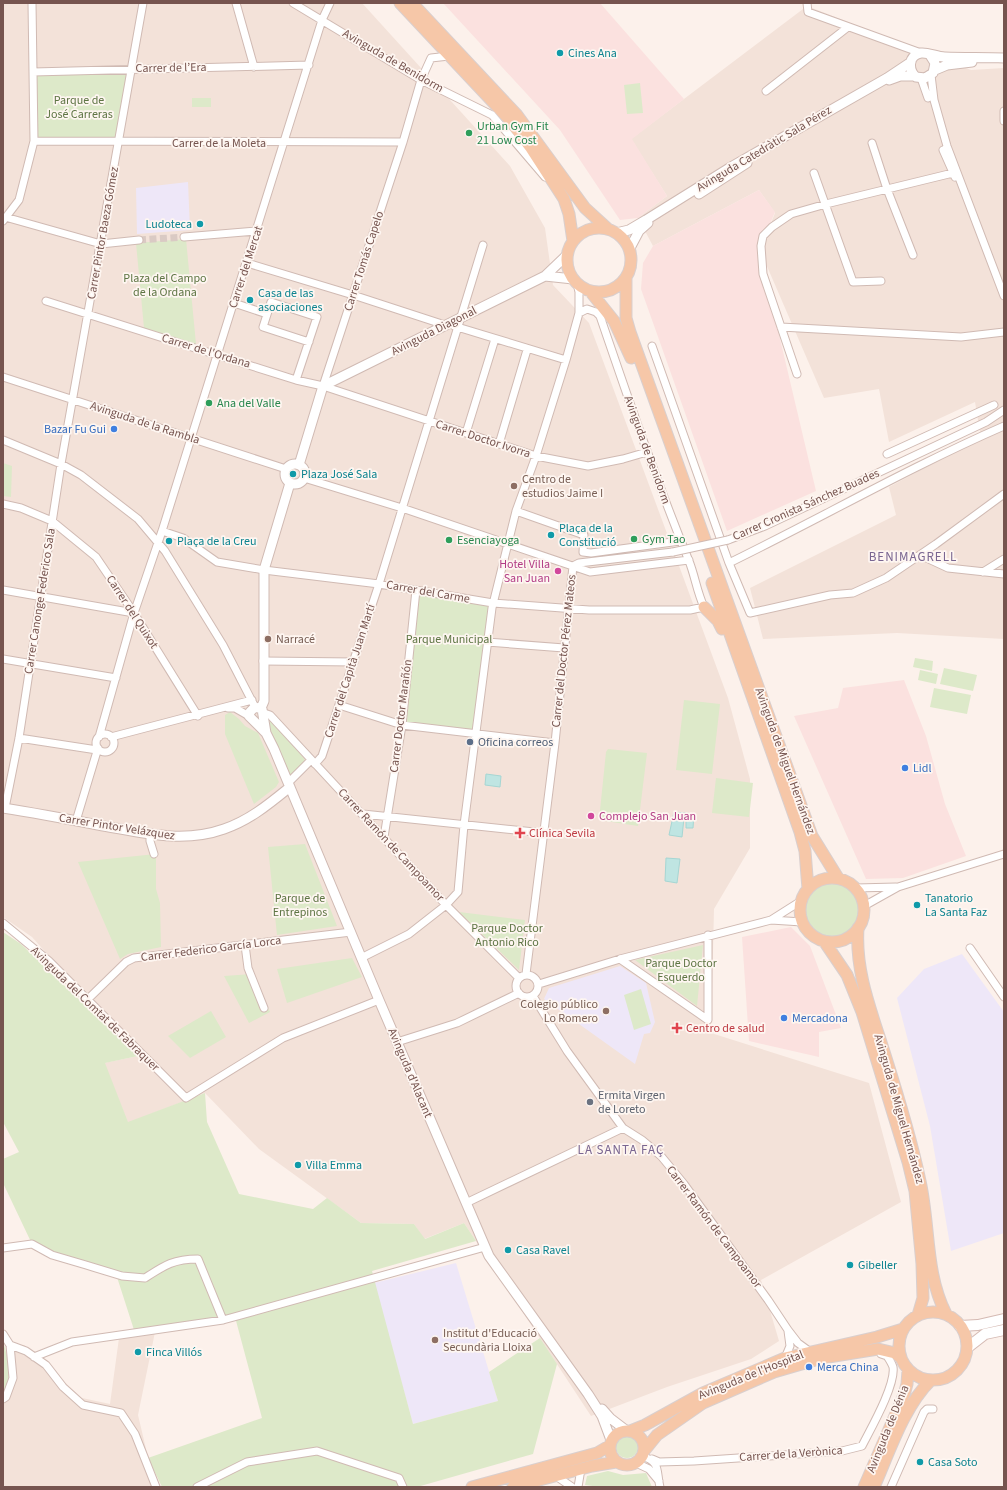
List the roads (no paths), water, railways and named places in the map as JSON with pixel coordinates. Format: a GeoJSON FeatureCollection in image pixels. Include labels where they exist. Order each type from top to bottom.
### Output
{"type":"FeatureCollection","features":[{"type":"Feature","properties":{"kind":"main road"},"geometry":{"type":"LineString","coordinates":[[400,3],[507,117],[531,148],[558,187],[568,210],[573,241]]}},
{"type":"Feature","properties":{"kind":"main road"},"geometry":{"type":"LineString","coordinates":[[412,3],[517,115],[580,202],[612,231],[622,237],[629,250],[631,264],[626,277],[622,283],[610,290],[597,292],[590,291]]}},
{"type":"Feature","properties":{"kind":"main road"},"geometry":{"type":"LineString","coordinates":[[612,231],[592,229],[585,231],[573,241],[568,254],[568,267],[575,281],[590,291],[614,322],[626,345],[747,684]]}},
{"type":"Feature","properties":{"kind":"main road","name":"Avinguda de Miguel Hernández"},"geometry":{"type":"LineString","coordinates":[[626,277],[626,318],[630,332],[812,836],[838,878]]}},
{"type":"Feature","properties":{"kind":"main road"},"geometry":{"type":"LineString","coordinates":[[704,607],[718,621],[747,684]]}},
{"type":"Feature","properties":{"kind":"main road","name":"Avinguda de Miguel Hernández"},"geometry":{"type":"LineString","coordinates":[[747,684],[806,851],[808,889]]}},
{"type":"Feature","properties":{"kind":"main road"},"geometry":{"type":"LineString","coordinates":[[838,878],[850,883],[856,888],[864,906],[863,918],[858,928],[847,938],[839,941],[824,941],[811,934],[802,922],[800,908],[801,901],[808,889],[819,881],[838,878]]}},
{"type":"Feature","properties":{"kind":"main road","name":"Avinguda de Miguel Hernández"},"geometry":{"type":"LineString","coordinates":[[858,928],[857,947],[862,984],[911,1142],[925,1201],[934,1284],[938,1299],[946,1314]]}},
{"type":"Feature","properties":{"kind":"main road","name":"Avinguda de Miguel Hernández"},"geometry":{"type":"LineString","coordinates":[[824,941],[847,975],[862,1012],[908,1162],[915,1191],[922,1264],[923,1298],[918,1315]]}},
{"type":"Feature","properties":{"kind":"main road"},"geometry":{"type":"LineString","coordinates":[[932,1312],[946,1314],[960,1326],[965,1336],[967,1348],[963,1361],[955,1372],[944,1378],[931,1380],[916,1376],[908,1370],[901,1358],[899,1343],[903,1329],[912,1318],[918,1315],[932,1312]]}},
{"type":"Feature","properties":{"kind":"main road"},"geometry":{"type":"LineString","coordinates":[[960,1326],[978,1325],[1004,1319]]}},
{"type":"Feature","properties":{"kind":"main road","name":"Avinguda de l'Hospital"},"geometry":{"type":"LineString","coordinates":[[629,1431],[645,1425],[703,1393],[785,1358],[809,1351],[877,1337],[903,1329]]}},
{"type":"Feature","properties":{"kind":"main road"},"geometry":{"type":"LineString","coordinates":[[967,1348],[985,1334],[1004,1330]]}},
{"type":"Feature","properties":{"kind":"main road","name":"Avinguda de l'Hospital"},"geometry":{"type":"LineString","coordinates":[[644,1457],[657,1435],[703,1403],[774,1372],[822,1358],[871,1350],[886,1349],[895,1353],[901,1358]]}},
{"type":"Feature","properties":{"kind":"main road","name":"Avinguda de Dénia"},"geometry":{"type":"LineString","coordinates":[[864,1487],[904,1395],[907,1384],[908,1370]]}},
{"type":"Feature","properties":{"kind":"main road","name":"Avinguda de Dénia"},"geometry":{"type":"LineString","coordinates":[[874,1487],[908,1412],[921,1391],[931,1380]]}},
{"type":"Feature","properties":{"kind":"main road"},"geometry":{"type":"LineString","coordinates":[[472,1487],[597,1453],[610,1444],[618,1433],[629,1431],[641,1438],[644,1457],[625,1466],[616,1462],[610,1454],[610,1444]]}},
{"type":"Feature","properties":{"kind":"main road"},"geometry":{"type":"LineString","coordinates":[[514,1487],[581,1469],[616,1462]]}},
{"type":"Feature","properties":{"kind":"street"},"geometry":{"type":"LineString","coordinates":[[32,3],[34,141],[19,200],[4,219],[101,244],[139,240]]}},
{"type":"Feature","properties":{"kind":"street","name":"Carrer Pintor Baeza Gómez"},"geometry":{"type":"LineString","coordinates":[[61,464],[74,400],[143,3]]}},
{"type":"Feature","properties":{"kind":"street"},"geometry":{"type":"LineString","coordinates":[[236,3],[254,66]]}},
{"type":"Feature","properties":{"kind":"street","name":"Avinguda de Benidorm"},"geometry":{"type":"LineString","coordinates":[[293,3],[421,80],[492,116],[540,172],[558,187]]}},
{"type":"Feature","properties":{"kind":"street","name":"Carrer del Mercat"},"geometry":{"type":"LineString","coordinates":[[162,531],[285,143],[322,20],[330,3]]}},
{"type":"Feature","properties":{"kind":"street"},"geometry":{"type":"LineString","coordinates":[[807,3],[808,12],[925,54],[945,58],[973,56],[1004,59]]}},
{"type":"Feature","properties":{"kind":"street"},"geometry":{"type":"LineString","coordinates":[[766,91],[848,27]]}},
{"type":"Feature","properties":{"kind":"street"},"geometry":{"type":"LineString","coordinates":[[903,46],[908,52],[911,62],[911,69],[926,89],[933,120],[962,187],[1004,296]]}},
{"type":"Feature","properties":{"kind":"street"},"geometry":{"type":"LineString","coordinates":[[911,62],[913,58],[925,54]]}},
{"type":"Feature","properties":{"kind":"street"},"geometry":{"type":"LineString","coordinates":[[925,54],[934,60],[931,88],[938,119],[955,173]]}},
{"type":"Feature","properties":{"kind":"street","name":"Carrer Tomás Capelo"},"geometry":{"type":"LineString","coordinates":[[299,465],[323,386],[403,142],[421,80],[431,58],[450,56]]}},
{"type":"Feature","properties":{"kind":"street"},"geometry":{"type":"LineString","coordinates":[[918,77],[933,73],[947,65],[1004,59]]}},
{"type":"Feature","properties":{"kind":"street","name":"Avinguda Catedràtic Sala Pérez"},"geometry":{"type":"LineString","coordinates":[[612,231],[629,230],[731,167],[887,78],[911,62]]}},
{"type":"Feature","properties":{"kind":"street","name":"Carrer de l’Era"},"geometry":{"type":"LineString","coordinates":[[33,72],[309,65]]}},
{"type":"Feature","properties":{"kind":"street","name":"Avinguda Catedràtic Sala Pérez"},"geometry":{"type":"LineString","coordinates":[[629,250],[639,231],[648,223],[713,186],[749,162],[889,80],[900,76],[918,77]]}},
{"type":"Feature","properties":{"kind":"street"},"geometry":{"type":"LineString","coordinates":[[1004,111],[1004,121]]}},
{"type":"Feature","properties":{"kind":"street","name":"Carrer de la Moleta"},"geometry":{"type":"LineString","coordinates":[[34,141],[119,143],[403,142]]}},
{"type":"Feature","properties":{"kind":"street"},"geometry":{"type":"LineString","coordinates":[[872,143],[887,190],[913,254]]}},
{"type":"Feature","properties":{"kind":"street"},"geometry":{"type":"LineString","coordinates":[[814,173],[853,282],[881,281]]}},
{"type":"Feature","properties":{"kind":"street"},"geometry":{"type":"LineString","coordinates":[[797,374],[763,274],[761,246],[763,236],[772,227],[791,214],[826,204],[955,173]]}},
{"type":"Feature","properties":{"kind":"street"},"geometry":{"type":"LineString","coordinates":[[184,237],[257,231]]}},
{"type":"Feature","properties":{"kind":"street","name":"Carrer del Capità Juan Martí"},"geometry":{"type":"LineString","coordinates":[[289,785],[313,762],[322,756],[379,584],[430,422],[460,317],[483,245]]}},
{"type":"Feature","properties":{"kind":"street","name":"Avinguda Diagonal"},"geometry":{"type":"LineString","coordinates":[[323,386],[545,276],[568,254]]}},
{"type":"Feature","properties":{"kind":"street"},"geometry":{"type":"LineString","coordinates":[[247,263],[527,350],[566,360]]}},
{"type":"Feature","properties":{"kind":"street"},"geometry":{"type":"LineString","coordinates":[[996,273],[1004,272]]}},
{"type":"Feature","properties":{"kind":"street","name":"Avinguda Diagonal"},"geometry":{"type":"LineString","coordinates":[[545,276],[575,281]]}},
{"type":"Feature","properties":{"kind":"street"},"geometry":{"type":"LineString","coordinates":[[362,958],[408,934],[446,905],[458,892],[464,825],[493,603],[509,544],[516,511],[536,456],[579,314],[579,292],[575,281]]}},
{"type":"Feature","properties":{"kind":"street","name":"Carrer de l'Ordana"},"geometry":{"type":"LineString","coordinates":[[46,301],[218,354],[296,380],[323,386]]}},
{"type":"Feature","properties":{"kind":"street"},"geometry":{"type":"LineString","coordinates":[[296,380],[309,342],[317,317],[272,302],[263,327],[309,342]]}},
{"type":"Feature","properties":{"kind":"street"},"geometry":{"type":"LineString","coordinates":[[234,303],[267,314]]}},
{"type":"Feature","properties":{"kind":"street","name":"Avinguda de Benidorm"},"geometry":{"type":"LineString","coordinates":[[579,314],[587,309],[596,312],[600,316],[647,452],[680,541],[690,562],[704,607]]}},
{"type":"Feature","properties":{"kind":"street"},"geometry":{"type":"LineString","coordinates":[[782,327],[960,337],[1004,332]]}},
{"type":"Feature","properties":{"kind":"street"},"geometry":{"type":"LineString","coordinates":[[466,433],[495,339]]}},
{"type":"Feature","properties":{"kind":"street"},"geometry":{"type":"LineString","coordinates":[[652,346],[729,563],[750,613],[830,595],[853,593],[886,578],[1004,494]]}},
{"type":"Feature","properties":{"kind":"street"},"geometry":{"type":"LineString","coordinates":[[499,444],[527,350]]}},
{"type":"Feature","properties":{"kind":"street","name":"Avinguda de la Rambla"},"geometry":{"type":"LineString","coordinates":[[3,377],[286,469]]}},
{"type":"Feature","properties":{"kind":"street","name":"Carrer Doctor Ivorra"},"geometry":{"type":"LineString","coordinates":[[323,386],[536,456],[588,466],[624,459],[647,452]]}},
{"type":"Feature","properties":{"kind":"street","name":"Carrer Cronista Sánchez Buades"},"geometry":{"type":"LineString","coordinates":[[887,454],[994,406]]}},
{"type":"Feature","properties":{"kind":"street","name":"Carrer Cronista Sánchez Buades"},"geometry":{"type":"LineString","coordinates":[[573,566],[579,563],[673,552],[728,540],[764,526],[986,422],[1004,410]]}},
{"type":"Feature","properties":{"kind":"street","name":"Carrer Cronista Sánchez Buades"},"geometry":{"type":"LineString","coordinates":[[729,563],[877,489],[951,449],[1004,426]]}},
{"type":"Feature","properties":{"kind":"street"},"geometry":{"type":"LineString","coordinates":[[3,440],[61,464],[82,475],[138,519],[165,551],[223,645],[257,712]]}},
{"type":"Feature","properties":{"kind":"street"},"geometry":{"type":"LineString","coordinates":[[913,442],[918,454]]}},
{"type":"Feature","properties":{"kind":"street","name":"Carrer Canonge Federico Sala"},"geometry":{"type":"LineString","coordinates":[[4,808],[18,738],[61,464]]}},
{"type":"Feature","properties":{"kind":"street"},"geometry":{"type":"LineString","coordinates":[[290,465],[299,465],[303,468],[304,478],[295,484],[290,483],[285,479],[286,469],[290,465]]}},
{"type":"Feature","properties":{"kind":"street"},"geometry":{"type":"LineString","coordinates":[[304,478],[402,508],[590,572],[690,562]]}},
{"type":"Feature","properties":{"kind":"street"},"geometry":{"type":"LineString","coordinates":[[257,712],[264,701],[264,570],[290,483]]}},
{"type":"Feature","properties":{"kind":"street","name":"Carrer del Quixot"},"geometry":{"type":"LineString","coordinates":[[3,504],[22,508],[52,521],[96,557],[134,613],[198,716]]}},
{"type":"Feature","properties":{"kind":"street"},"geometry":{"type":"LineString","coordinates":[[516,511],[584,534],[583,552],[591,553],[680,541]]}},
{"type":"Feature","properties":{"kind":"street"},"geometry":{"type":"LineString","coordinates":[[76,821],[98,749],[96,740],[99,737],[134,613],[162,531]]}},
{"type":"Feature","properties":{"kind":"street","name":"Carrer del Carme"},"geometry":{"type":"LineString","coordinates":[[162,531],[183,538],[217,562],[264,570],[379,584],[493,603],[589,610],[690,610],[704,607]]}},
{"type":"Feature","properties":{"kind":"street"},"geometry":{"type":"LineString","coordinates":[[920,555],[948,568],[1004,574]]}},
{"type":"Feature","properties":{"kind":"street"},"geometry":{"type":"LineString","coordinates":[[983,572],[1004,559]]}},
{"type":"Feature","properties":{"kind":"street","name":"Carrer del Doctor Pérez Mateos"},"geometry":{"type":"LineString","coordinates":[[526,974],[555,743],[573,566]]}},
{"type":"Feature","properties":{"kind":"street"},"geometry":{"type":"LineString","coordinates":[[3,590],[134,613]]}},
{"type":"Feature","properties":{"kind":"street","name":"Carrer Doctor Marañón"},"geometry":{"type":"LineString","coordinates":[[384,837],[402,725],[416,590]]}},
{"type":"Feature","properties":{"kind":"street"},"geometry":{"type":"LineString","coordinates":[[488,642],[564,648]]}},
{"type":"Feature","properties":{"kind":"street"},"geometry":{"type":"LineString","coordinates":[[3,659],[116,678]]}},
{"type":"Feature","properties":{"kind":"street"},"geometry":{"type":"LineString","coordinates":[[263,661],[354,662]]}},
{"type":"Feature","properties":{"kind":"street"},"geometry":{"type":"LineString","coordinates":[[340,705],[402,725],[555,743]]}},
{"type":"Feature","properties":{"kind":"street"},"geometry":{"type":"LineString","coordinates":[[99,737],[104,734],[111,737],[226,708],[257,712]]}},
{"type":"Feature","properties":{"kind":"street"},"geometry":{"type":"LineString","coordinates":[[226,708],[257,712]]}},
{"type":"Feature","properties":{"kind":"street","name":"Avinguda d'Alacant"},"geometry":{"type":"LineString","coordinates":[[257,712],[489,1256],[588,1394],[602,1416],[610,1444]]}},
{"type":"Feature","properties":{"kind":"street","name":"Carrer Ramón de Campoamor"},"geometry":{"type":"LineString","coordinates":[[257,712],[270,715],[446,905],[519,978]]}},
{"type":"Feature","properties":{"kind":"street"},"geometry":{"type":"LineString","coordinates":[[18,738],[98,749],[103,751],[111,749],[114,743],[111,737]]}},
{"type":"Feature","properties":{"kind":"street","name":"Carrer Pintor Velázquez"},"geometry":{"type":"LineString","coordinates":[[4,808],[150,834],[178,837],[206,834],[223,830],[259,812],[289,785]]}},
{"type":"Feature","properties":{"kind":"street"},"geometry":{"type":"LineString","coordinates":[[363,814],[544,834]]}},
{"type":"Feature","properties":{"kind":"street"},"geometry":{"type":"LineString","coordinates":[[150,834],[154,854]]}},
{"type":"Feature","properties":{"kind":"street"},"geometry":{"type":"LineString","coordinates":[[864,906],[898,886],[1004,854]]}},
{"type":"Feature","properties":{"kind":"street"},"geometry":{"type":"LineString","coordinates":[[856,888],[898,886]]}},
{"type":"Feature","properties":{"kind":"street"},"geometry":{"type":"LineString","coordinates":[[770,920],[801,901]]}},
{"type":"Feature","properties":{"kind":"street"},"geometry":{"type":"LineString","coordinates":[[539,984],[620,959],[770,920],[802,922]]}},
{"type":"Feature","properties":{"kind":"street","name":"Avinguda del Comtat de Fabraquer"},"geometry":{"type":"LineString","coordinates":[[3,923],[49,961],[186,1098],[283,1038],[379,1000]]}},
{"type":"Feature","properties":{"kind":"street","name":"Carrer Federico García Lorca"},"geometry":{"type":"LineString","coordinates":[[87,1000],[126,962],[134,958],[351,932]]}},
{"type":"Feature","properties":{"kind":"street"},"geometry":{"type":"LineString","coordinates":[[620,959],[708,1020],[708,935]]}},
{"type":"Feature","properties":{"kind":"street"},"geometry":{"type":"LineString","coordinates":[[245,945],[248,968],[264,1008]]}},
{"type":"Feature","properties":{"kind":"street"},"geometry":{"type":"LineString","coordinates":[[970,948],[1004,997]]}},
{"type":"Feature","properties":{"kind":"street"},"geometry":{"type":"LineString","coordinates":[[526,974],[535,977],[539,984],[538,990],[533,996],[526,997],[519,993],[516,986],[519,978],[526,974]]}},
{"type":"Feature","properties":{"kind":"street"},"geometry":{"type":"LineString","coordinates":[[397,1042],[457,1023],[519,993]]}},
{"type":"Feature","properties":{"kind":"street","name":"Carrer Ramón de Campoamor"},"geometry":{"type":"LineString","coordinates":[[533,996],[567,1051],[623,1128],[660,1156],[679,1179],[768,1300],[788,1330],[798,1343],[809,1351]]}},
{"type":"Feature","properties":{"kind":"street"},"geometry":{"type":"LineString","coordinates":[[466,1203],[623,1128]]}},
{"type":"Feature","properties":{"kind":"street"},"geometry":{"type":"LineString","coordinates":[[3,1248],[32,1244],[52,1255],[122,1276],[145,1278],[165,1265],[182,1259],[198,1259],[223,1320]]}},
{"type":"Feature","properties":{"kind":"street"},"geometry":{"type":"LineString","coordinates":[[34,1357],[72,1342],[223,1320],[485,1247]]}},
{"type":"Feature","properties":{"kind":"street"},"geometry":{"type":"LineString","coordinates":[[785,1358],[790,1346],[788,1330]]}},
{"type":"Feature","properties":{"kind":"street"},"geometry":{"type":"LineString","coordinates":[[3,1334],[10,1344],[13,1378],[6,1397],[3,1399]]}},
{"type":"Feature","properties":{"kind":"street"},"geometry":{"type":"LineString","coordinates":[[10,1344],[26,1351],[46,1365],[63,1387],[84,1405],[121,1413],[135,1434],[156,1487]]}},
{"type":"Feature","properties":{"kind":"street","name":"Carrer de la Verònica"},"geometry":{"type":"LineString","coordinates":[[644,1457],[659,1462],[694,1461],[842,1451],[862,1446],[881,1411],[892,1379],[893,1368],[887,1356],[871,1350]]}},
{"type":"Feature","properties":{"kind":"street","name":"Avinguda d'Alacant"},"geometry":{"type":"LineString","coordinates":[[588,1394],[610,1418],[629,1431]]}},
{"type":"Feature","properties":{"kind":"street","name":"Avinguda de Dénia"},"geometry":{"type":"LineString","coordinates":[[891,1487],[924,1412],[927,1409],[932,1409]]}},
{"type":"Feature","properties":{"kind":"street"},"geometry":{"type":"LineString","coordinates":[[197,1487],[247,1462],[317,1450],[398,1478],[402,1487]]}},
{"type":"Feature","properties":{"kind":"street"},"geometry":{"type":"LineString","coordinates":[[644,1457],[649,1469],[659,1484]]}},
{"type":"Feature","properties":{"kind":"street"},"geometry":{"type":"LineString","coordinates":[[644,1457],[657,1468],[659,1484]]}},
{"type":"Feature","properties":{"kind":"street"},"geometry":{"type":"LineString","coordinates":[[578,1487],[581,1469]]}},
{"type":"Feature","properties":{"kind":"street"},"geometry":{"type":"LineString","coordinates":[[556,1476],[572,1487]]}},
{"type":"Feature","properties":{"kind":"water"},"geometry":{"type":"Polygon","coordinates":[[[486,774],[501,776],[500,787],[485,785],[486,774]]]}},
{"type":"Feature","properties":{"kind":"water"},"geometry":{"type":"Polygon","coordinates":[[[674,812],[694,814],[693,828],[686,828],[686,819],[684,818],[682,837],[669,835],[674,812]]]}},
{"type":"Feature","properties":{"kind":"water"},"geometry":{"type":"Polygon","coordinates":[[[666,858],[680,859],[677,883],[665,881],[666,858]]]}},
{"type":"Feature","properties":{"kind":"tunnel"},"geometry":{"type":"LineString","coordinates":[[139,240],[184,237]]}},
{"type":"Feature","properties":{"kind":"place","name":"Cines Ana"},"geometry":{"type":"Point","coordinates":[560,53]}},
{"type":"Feature","properties":{"kind":"place","name":"Urban Gym Fit 21 Low Cost"},"geometry":{"type":"Point","coordinates":[469,133]}},
{"type":"Feature","properties":{"kind":"place","name":"Ludoteca"},"geometry":{"type":"Point","coordinates":[200,224]}},
{"type":"Feature","properties":{"kind":"place","name":"Casa de las asociaciones"},"geometry":{"type":"Point","coordinates":[250,300]}},
{"type":"Feature","properties":{"kind":"place","name":"Ana del Valle"},"geometry":{"type":"Point","coordinates":[209,403]}},
{"type":"Feature","properties":{"kind":"place","name":"Bazar Fu Gui"},"geometry":{"type":"Point","coordinates":[114,429]}},
{"type":"Feature","properties":{"kind":"place","name":"Plaza José Sala"},"geometry":{"type":"Point","coordinates":[293,474]}},
{"type":"Feature","properties":{"kind":"place","name":"Centro de estudios Jaime I"},"geometry":{"type":"Point","coordinates":[514,486]}},
{"type":"Feature","properties":{"kind":"place","name":"Plaça de la Constitució"},"geometry":{"type":"Point","coordinates":[551,535]}},
{"type":"Feature","properties":{"kind":"place","name":"Gym Tao"},"geometry":{"type":"Point","coordinates":[634,539]}},
{"type":"Feature","properties":{"kind":"place","name":"Esenciayoga"},"geometry":{"type":"Point","coordinates":[449,540]}},
{"type":"Feature","properties":{"kind":"place","name":"Plaça de la Creu"},"geometry":{"type":"Point","coordinates":[169,541]}},
{"type":"Feature","properties":{"kind":"place","name":"Hotel Villa San Juan"},"geometry":{"type":"Point","coordinates":[558,571]}},
{"type":"Feature","properties":{"kind":"place","name":"Narracé"},"geometry":{"type":"Point","coordinates":[268,639]}},
{"type":"Feature","properties":{"kind":"place","name":"Oficina correos"},"geometry":{"type":"Point","coordinates":[470,742]}},
{"type":"Feature","properties":{"kind":"place","name":"Lidl"},"geometry":{"type":"Point","coordinates":[905,768]}},
{"type":"Feature","properties":{"kind":"place","name":"Complejo San Juan"},"geometry":{"type":"Point","coordinates":[591,816]}},
{"type":"Feature","properties":{"kind":"place","name":"Clínica Sevila"},"geometry":{"type":"Point","coordinates":[520,833]}},
{"type":"Feature","properties":{"kind":"place","name":"Tanatorio La Santa Faz"},"geometry":{"type":"Point","coordinates":[917,905]}},
{"type":"Feature","properties":{"kind":"place","name":"Colegio público Lo Romero"},"geometry":{"type":"Point","coordinates":[606,1011]}},
{"type":"Feature","properties":{"kind":"place","name":"Mercadona"},"geometry":{"type":"Point","coordinates":[784,1018]}},
{"type":"Feature","properties":{"kind":"place","name":"Centro de salud"},"geometry":{"type":"Point","coordinates":[677,1028]}},
{"type":"Feature","properties":{"kind":"place","name":"Ermita Virgen de Loreto"},"geometry":{"type":"Point","coordinates":[590,1102]}},
{"type":"Feature","properties":{"kind":"place","name":"Villa Emma"},"geometry":{"type":"Point","coordinates":[298,1165]}},
{"type":"Feature","properties":{"kind":"place","name":"Casa Ravel"},"geometry":{"type":"Point","coordinates":[508,1250]}},
{"type":"Feature","properties":{"kind":"place","name":"Gibeller"},"geometry":{"type":"Point","coordinates":[850,1265]}},
{"type":"Feature","properties":{"kind":"place","name":"Institut d'Educació Secundària Lloixa"},"geometry":{"type":"Point","coordinates":[435,1340]}},
{"type":"Feature","properties":{"kind":"place","name":"Finca Villós"},"geometry":{"type":"Point","coordinates":[138,1352]}},
{"type":"Feature","properties":{"kind":"place","name":"Merca China"},"geometry":{"type":"Point","coordinates":[809,1367]}},
{"type":"Feature","properties":{"kind":"place","name":"Casa Soto"},"geometry":{"type":"Point","coordinates":[920,1462]}},
{"type":"Feature","properties":{"kind":"district","name":"BENIMAGRELL"},"geometry":{"type":"Point","coordinates":[913,557]}},
{"type":"Feature","properties":{"kind":"district","name":"LA SANTA FAÇ"},"geometry":{"type":"Point","coordinates":[621,1150]}},
{"type":"Feature","properties":{"kind":"park label","name":"Parque de José Carreras"},"geometry":{"type":"Point","coordinates":[79,107]}},
{"type":"Feature","properties":{"kind":"park label","name":"Plaza del Campo de la Ordana"},"geometry":{"type":"Point","coordinates":[165,285]}},
{"type":"Feature","properties":{"kind":"park label","name":"Parque Municipal"},"geometry":{"type":"Point","coordinates":[449,639]}},
{"type":"Feature","properties":{"kind":"park label","name":"Parque de Entrepinos"},"geometry":{"type":"Point","coordinates":[300,905]}},
{"type":"Feature","properties":{"kind":"park label","name":"Parque Doctor Antonio Rico"},"geometry":{"type":"Point","coordinates":[507,935]}},
{"type":"Feature","properties":{"kind":"park label","name":"Parque Doctor Esquerdo"},"geometry":{"type":"Point","coordinates":[681,970]}}]}
